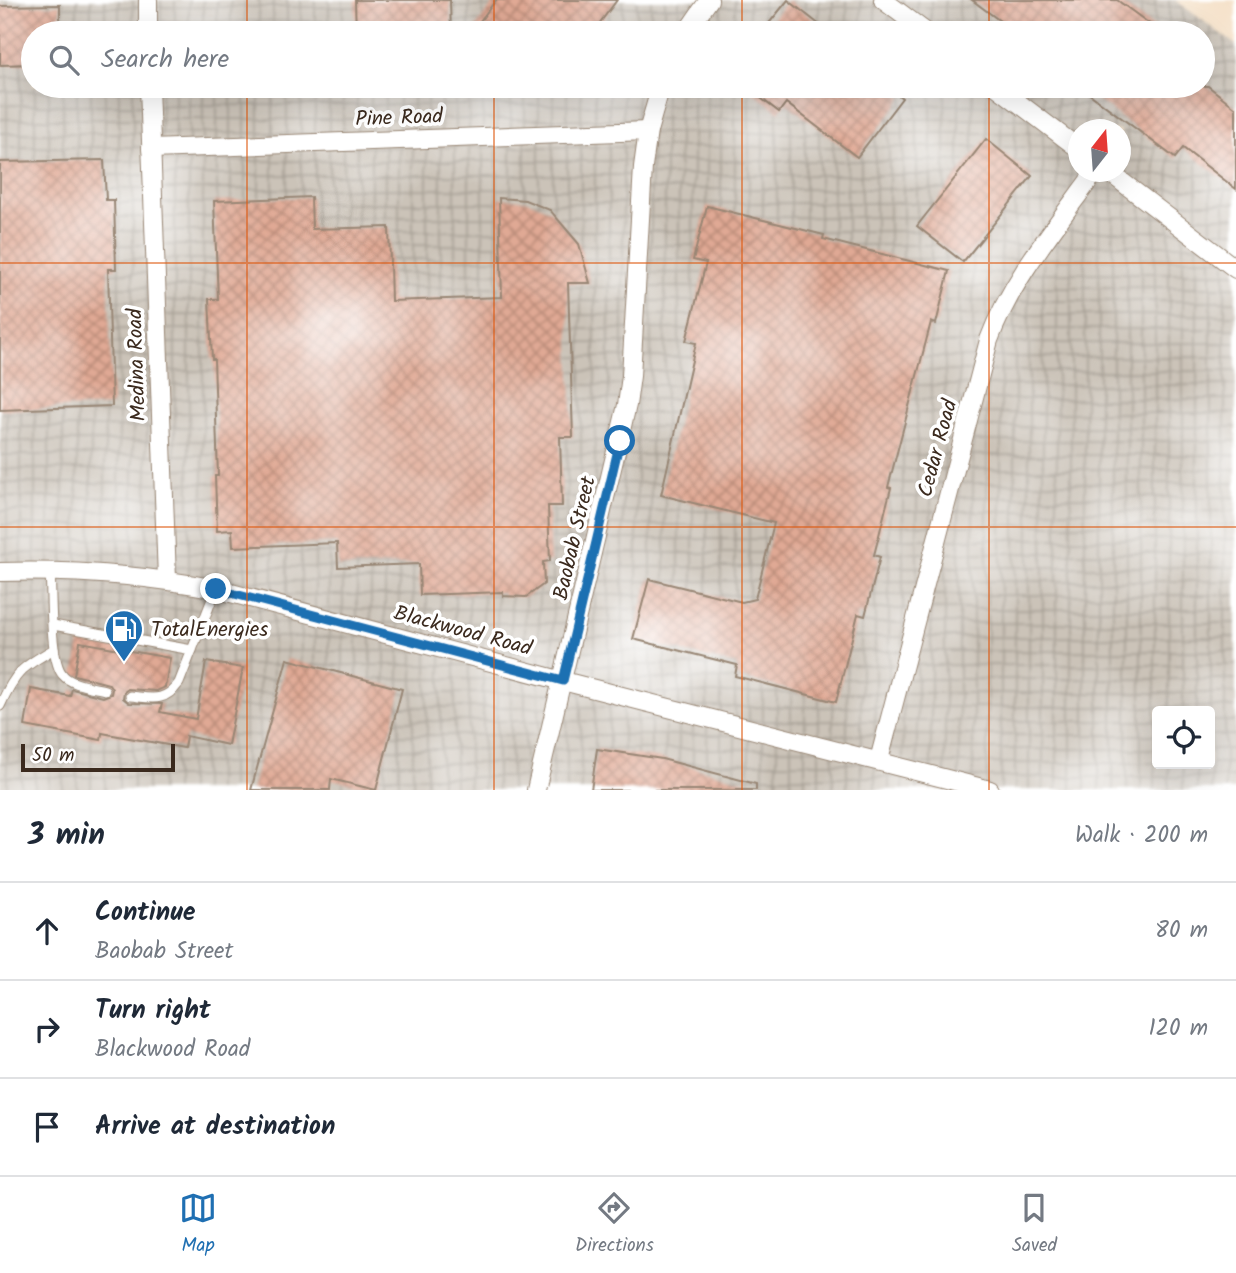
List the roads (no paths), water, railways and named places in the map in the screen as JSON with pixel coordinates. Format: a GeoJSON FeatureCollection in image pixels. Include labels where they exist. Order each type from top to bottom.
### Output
{"type":"FeatureCollection","features":[{"type":"Feature","properties":{"kind":"street"},"geometry":{"type":"LineString","coordinates":[[148,0],[148,21]]}},
{"type":"Feature","properties":{"kind":"street"},"geometry":{"type":"LineString","coordinates":[[694,21],[709,0]]}},
{"type":"Feature","properties":{"kind":"street"},"geometry":{"type":"LineString","coordinates":[[883,0],[911,21]]}},
{"type":"Feature","properties":{"kind":"street","name":"Medina Road"},"geometry":{"type":"LineString","coordinates":[[149,98],[167,579]]}},
{"type":"Feature","properties":{"kind":"street","name":"Baobab Street"},"geometry":{"type":"LineString","coordinates":[[536,790],[627,405],[643,167],[648,131],[658,98]]}},
{"type":"Feature","properties":{"kind":"street"},"geometry":{"type":"LineString","coordinates":[[1012,98],[1068,140]]}},
{"type":"Feature","properties":{"kind":"street","name":"Pine Road"},"geometry":{"type":"LineString","coordinates":[[151,149],[648,131]]}},
{"type":"Feature","properties":{"kind":"street","name":"Cedar Road"},"geometry":{"type":"LineString","coordinates":[[879,760],[989,340],[999,312],[1015,284],[1088,182]]}},
{"type":"Feature","properties":{"kind":"street"},"geometry":{"type":"LineString","coordinates":[[1122,182],[1236,269]]}},
{"type":"Feature","properties":{"kind":"street","name":"Blackwood Road"},"geometry":{"type":"LineString","coordinates":[[0,572],[50,571],[167,579],[216,589],[990,790]]}},
{"type":"Feature","properties":{"kind":"lane"},"geometry":{"type":"LineString","coordinates":[[50,571],[54,649],[59,669],[63,676],[105,690]]}},
{"type":"Feature","properties":{"kind":"lane"},"geometry":{"type":"LineString","coordinates":[[130,696],[160,698],[173,691],[179,683],[216,589]]}},
{"type":"Feature","properties":{"kind":"lane"},"geometry":{"type":"LineString","coordinates":[[53,625],[192,650]]}},
{"type":"Feature","properties":{"kind":"lane"},"geometry":{"type":"LineString","coordinates":[[0,706],[11,681],[23,667],[54,649]]}},
{"type":"Feature","properties":{"kind":"place","name":"TotalEnergies"},"geometry":{"type":"Point","coordinates":[124,663]}}]}
